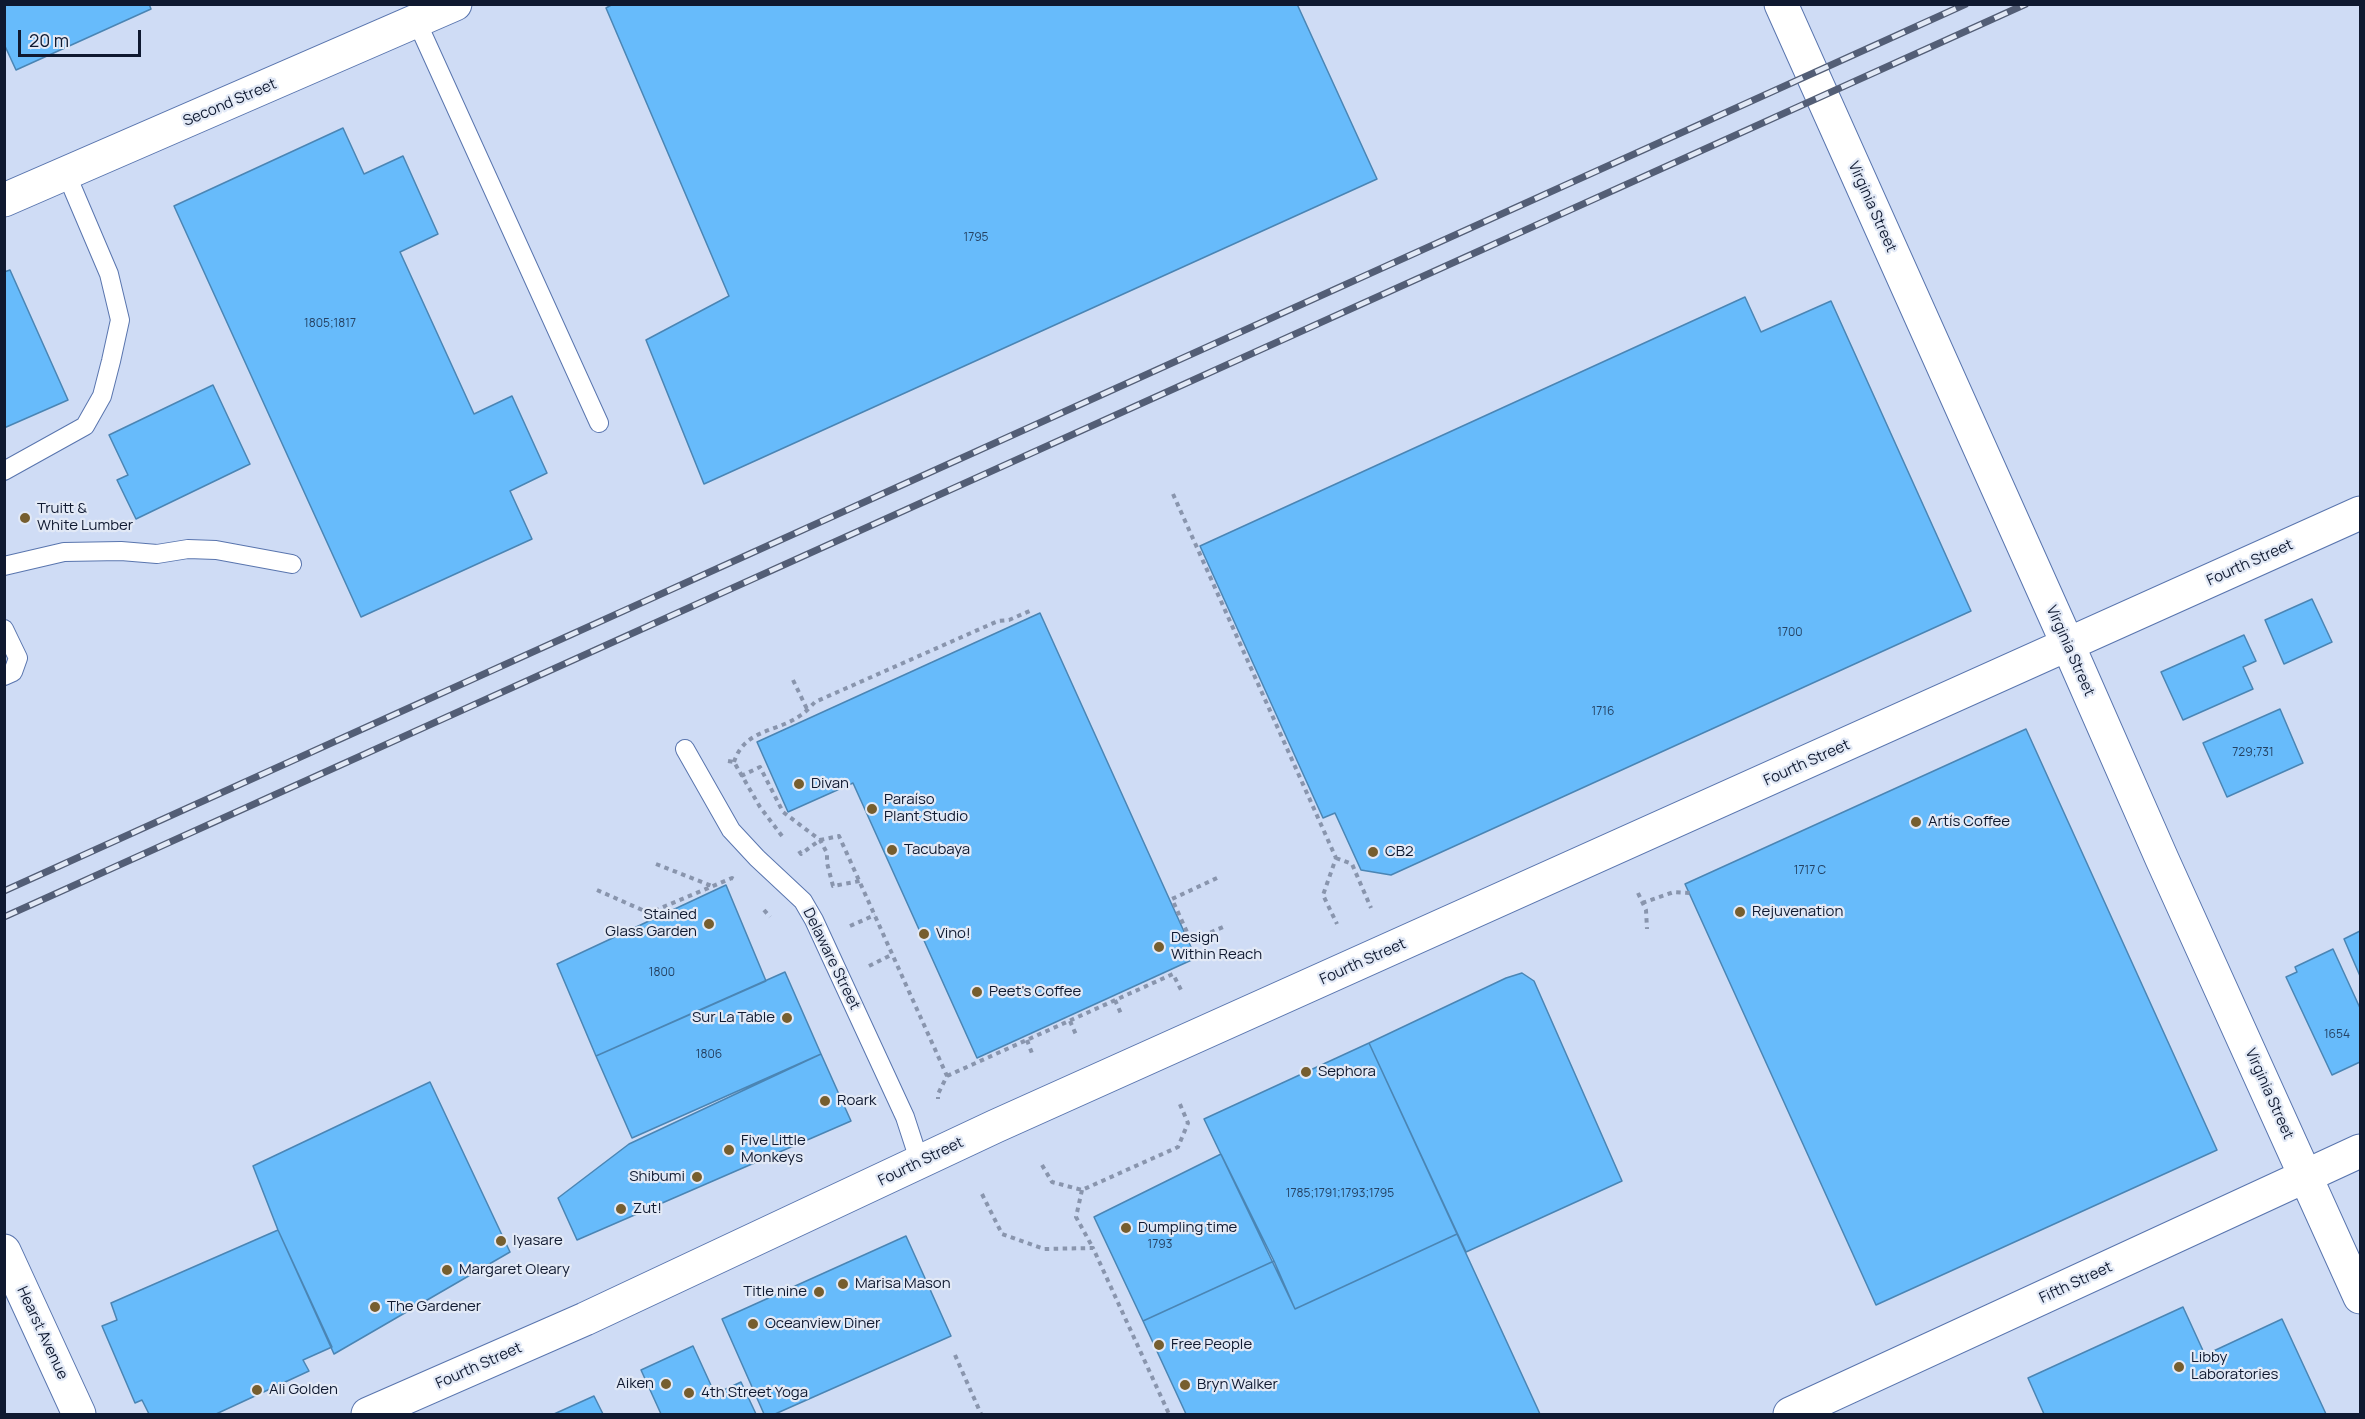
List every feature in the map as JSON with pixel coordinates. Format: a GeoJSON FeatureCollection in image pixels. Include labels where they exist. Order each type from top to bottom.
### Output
{"type":"FeatureCollection","features":[{"type":"Feature","properties":{"kind":"street","name":"Second Street"},"geometry":{"type":"LineString","coordinates":[[4,200],[455,4]]}},
{"type":"Feature","properties":{"kind":"street","name":"Virginia Street"},"geometry":{"type":"LineString","coordinates":[[1780,4],[2162,859],[2361,1297]]}},
{"type":"Feature","properties":{"kind":"street","name":"Fourth Street"},"geometry":{"type":"LineString","coordinates":[[368,1414],[585,1319],[996,1126],[2361,513]]}},
{"type":"Feature","properties":{"kind":"street","name":"Fifth Street"},"geometry":{"type":"LineString","coordinates":[[1790,1414],[2361,1151]]}},
{"type":"Feature","properties":{"kind":"street","name":"Hearst Avenue"},"geometry":{"type":"LineString","coordinates":[[4,1251],[80,1414]]}},
{"type":"Feature","properties":{"kind":"lane"},"geometry":{"type":"LineString","coordinates":[[417,22],[599,423]]}},
{"type":"Feature","properties":{"kind":"lane"},"geometry":{"type":"LineString","coordinates":[[4,471],[84,426],[102,396],[120,320],[109,274],[66,173]]}},
{"type":"Feature","properties":{"kind":"lane"},"geometry":{"type":"LineString","coordinates":[[4,566],[64,552],[121,551],[157,554],[188,549],[216,550],[292,564]]}},
{"type":"Feature","properties":{"kind":"lane"},"geometry":{"type":"LineString","coordinates":[[4,629],[18,658],[13,672],[4,676]]}},
{"type":"Feature","properties":{"kind":"lane","name":"Delaware Street"},"geometry":{"type":"LineString","coordinates":[[685,749],[731,830],[803,901],[814,920],[904,1116],[920,1163]]}},
{"type":"Feature","properties":{"kind":"path"},"geometry":{"type":"LineString","coordinates":[[1173,494],[1336,858],[1323,895],[1337,924]]}},
{"type":"Feature","properties":{"kind":"path"},"geometry":{"type":"LineString","coordinates":[[787,840],[760,807],[734,762],[738,750],[747,740],[801,716],[815,702],[825,697],[998,621],[1009,620],[1032,610]]}},
{"type":"Feature","properties":{"kind":"path"},"geometry":{"type":"LineString","coordinates":[[793,680],[807,710]]}},
{"type":"Feature","properties":{"kind":"path"},"geometry":{"type":"LineString","coordinates":[[685,749],[734,762]]}},
{"type":"Feature","properties":{"kind":"path"},"geometry":{"type":"LineString","coordinates":[[741,776],[760,767],[783,813],[820,840],[827,853],[826,863],[833,886],[860,881]]}},
{"type":"Feature","properties":{"kind":"path"},"geometry":{"type":"LineString","coordinates":[[794,847],[801,854],[820,840],[839,836],[947,1076]]}},
{"type":"Feature","properties":{"kind":"path"},"geometry":{"type":"LineString","coordinates":[[1336,858],[1352,864],[1371,908]]}},
{"type":"Feature","properties":{"kind":"path"},"geometry":{"type":"LineString","coordinates":[[656,864],[712,886]]}},
{"type":"Feature","properties":{"kind":"path"},"geometry":{"type":"LineString","coordinates":[[597,890],[649,913],[732,878],[740,884]]}},
{"type":"Feature","properties":{"kind":"path"},"geometry":{"type":"LineString","coordinates":[[1217,878],[1172,898],[1191,941],[1223,927]]}},
{"type":"Feature","properties":{"kind":"path"},"geometry":{"type":"LineString","coordinates":[[1642,903],[1674,892],[1690,893]]}},
{"type":"Feature","properties":{"kind":"path"},"geometry":{"type":"LineString","coordinates":[[1638,893],[1646,910],[1647,929]]}},
{"type":"Feature","properties":{"kind":"path"},"geometry":{"type":"LineString","coordinates":[[762,908],[770,917]]}},
{"type":"Feature","properties":{"kind":"path"},"geometry":{"type":"LineString","coordinates":[[864,920],[874,915]]}},
{"type":"Feature","properties":{"kind":"path"},"geometry":{"type":"LineString","coordinates":[[882,959],[893,954]]}},
{"type":"Feature","properties":{"kind":"path"},"geometry":{"type":"LineString","coordinates":[[938,1099],[938,1094],[947,1076],[1115,1000],[1173,974],[1181,990]]}},
{"type":"Feature","properties":{"kind":"path"},"geometry":{"type":"LineString","coordinates":[[1115,1000],[1122,1016]]}},
{"type":"Feature","properties":{"kind":"path"},"geometry":{"type":"LineString","coordinates":[[1070,1021],[1077,1037]]}},
{"type":"Feature","properties":{"kind":"path"},"geometry":{"type":"LineString","coordinates":[[1026,1040],[1034,1056]]}},
{"type":"Feature","properties":{"kind":"path"},"geometry":{"type":"LineString","coordinates":[[1042,1165],[1052,1182],[1082,1191],[1178,1147],[1188,1123],[1179,1102]]}},
{"type":"Feature","properties":{"kind":"path"},"geometry":{"type":"LineString","coordinates":[[1082,1191],[1076,1217],[1093,1248],[1169,1414]]}},
{"type":"Feature","properties":{"kind":"path"},"geometry":{"type":"LineString","coordinates":[[982,1194],[1002,1234],[1044,1249],[1093,1248]]}},
{"type":"Feature","properties":{"kind":"path"},"geometry":{"type":"LineString","coordinates":[[955,1355],[981,1414]]}},
{"type":"Feature","properties":{"kind":"building"},"geometry":{"type":"Polygon","coordinates":[[[4,4],[149,4],[151,9],[16,70],[4,44],[4,4]]]}},
{"type":"Feature","properties":{"kind":"building"},"geometry":{"type":"Polygon","coordinates":[[[613,4],[1297,4],[1377,179],[704,484],[646,340],[729,296],[606,8],[613,4]]]}},
{"type":"Feature","properties":{"kind":"building"},"geometry":{"type":"Polygon","coordinates":[[[343,128],[364,174],[403,156],[438,234],[400,252],[474,414],[512,396],[547,473],[510,491],[532,539],[361,617],[174,206],[343,128]]]}},
{"type":"Feature","properties":{"kind":"building"},"geometry":{"type":"Polygon","coordinates":[[[10,270],[68,400],[4,428],[4,272],[10,270]]]}},
{"type":"Feature","properties":{"kind":"building"},"geometry":{"type":"Polygon","coordinates":[[[1745,297],[1761,332],[1831,301],[1971,611],[1391,875],[1361,870],[1335,813],[1323,818],[1200,546],[1745,297]]]}},
{"type":"Feature","properties":{"kind":"building"},"geometry":{"type":"Polygon","coordinates":[[[213,385],[250,464],[136,519],[117,480],[128,475],[109,435],[213,385]]]}},
{"type":"Feature","properties":{"kind":"building"},"geometry":{"type":"Polygon","coordinates":[[[2312,599],[2332,642],[2284,664],[2265,620],[2312,599]]]}},
{"type":"Feature","properties":{"kind":"building"},"geometry":{"type":"Polygon","coordinates":[[[1040,613],[1196,958],[977,1058],[853,783],[788,812],[757,742],[1040,613]]]}},
{"type":"Feature","properties":{"kind":"building"},"geometry":{"type":"Polygon","coordinates":[[[2244,635],[2256,661],[2243,667],[2253,689],[2183,720],[2161,672],[2244,635]]]}},
{"type":"Feature","properties":{"kind":"building"},"geometry":{"type":"Polygon","coordinates":[[[2280,709],[2303,763],[2227,797],[2203,743],[2280,709]]]}},
{"type":"Feature","properties":{"kind":"building"},"geometry":{"type":"Polygon","coordinates":[[[2026,729],[2217,1150],[1876,1305],[1685,884],[2026,729]]]}},
{"type":"Feature","properties":{"kind":"building"},"geometry":{"type":"Polygon","coordinates":[[[726,885],[766,981],[596,1056],[557,964],[726,885]]]}},
{"type":"Feature","properties":{"kind":"building"},"geometry":{"type":"Polygon","coordinates":[[[2360,931],[2360,976],[2344,939],[2360,931]]]}},
{"type":"Feature","properties":{"kind":"building"},"geometry":{"type":"Polygon","coordinates":[[[2333,949],[2360,1008],[2360,1062],[2332,1075],[2286,977],[2297,972],[2295,967],[2333,949]]]}},
{"type":"Feature","properties":{"kind":"building"},"geometry":{"type":"Polygon","coordinates":[[[785,972],[821,1054],[632,1138],[596,1056],[785,972]]]}},
{"type":"Feature","properties":{"kind":"building"},"geometry":{"type":"Polygon","coordinates":[[[1522,973],[1534,981],[1622,1181],[1466,1252],[1369,1043],[1506,978],[1522,973]]]}},
{"type":"Feature","properties":{"kind":"building"},"geometry":{"type":"Polygon","coordinates":[[[1369,1043],[1457,1234],[1295,1309],[1204,1119],[1369,1043]]]}},
{"type":"Feature","properties":{"kind":"building"},"geometry":{"type":"Polygon","coordinates":[[[821,1054],[851,1121],[577,1240],[558,1198],[629,1144],[821,1054]]]}},
{"type":"Feature","properties":{"kind":"building"},"geometry":{"type":"Polygon","coordinates":[[[430,1082],[510,1252],[334,1354],[278,1230],[253,1166],[430,1082]]]}},
{"type":"Feature","properties":{"kind":"building"},"geometry":{"type":"Polygon","coordinates":[[[1221,1154],[1274,1261],[1143,1321],[1094,1217],[1221,1154]]]}},
{"type":"Feature","properties":{"kind":"building"},"geometry":{"type":"Polygon","coordinates":[[[278,1230],[332,1347],[303,1360],[309,1371],[216,1414],[149,1414],[142,1400],[135,1403],[102,1326],[117,1320],[111,1303],[278,1230]]]}},
{"type":"Feature","properties":{"kind":"building"},"geometry":{"type":"Polygon","coordinates":[[[1457,1234],[1540,1414],[1186,1414],[1143,1321],[1274,1261],[1295,1309],[1457,1234]]]}},
{"type":"Feature","properties":{"kind":"building"},"geometry":{"type":"Polygon","coordinates":[[[906,1236],[951,1336],[775,1414],[764,1414],[722,1319],[906,1236]]]}},
{"type":"Feature","properties":{"kind":"building","name":"Libby Laboratories"},"geometry":{"type":"Polygon","coordinates":[[[2183,1307],[2205,1355],[2282,1319],[2326,1414],[2044,1414],[2028,1378],[2183,1307]]]}},
{"type":"Feature","properties":{"kind":"building"},"geometry":{"type":"Polygon","coordinates":[[[693,1346],[715,1394],[741,1382],[756,1414],[661,1414],[641,1370],[693,1346]]]}},
{"type":"Feature","properties":{"kind":"building"},"geometry":{"type":"Polygon","coordinates":[[[594,1396],[603,1414],[554,1414],[594,1396]]]}},
{"type":"Feature","properties":{"kind":"railway"},"geometry":{"type":"LineString","coordinates":[[4,891],[1966,4]]}},
{"type":"Feature","properties":{"kind":"railway"},"geometry":{"type":"LineString","coordinates":[[4,917],[2026,4]]}},
{"type":"Feature","properties":{"kind":"place","name":"Truitt & White Lumber"},"geometry":{"type":"Point","coordinates":[25,518]}},
{"type":"Feature","properties":{"kind":"place","name":"Divan"},"geometry":{"type":"Point","coordinates":[799,784]}},
{"type":"Feature","properties":{"kind":"place","name":"Paraíso Plant Studio"},"geometry":{"type":"Point","coordinates":[872,809]}},
{"type":"Feature","properties":{"kind":"place","name":"Artís Coffee"},"geometry":{"type":"Point","coordinates":[1916,822]}},
{"type":"Feature","properties":{"kind":"place","name":"Tacubaya"},"geometry":{"type":"Point","coordinates":[892,850]}},
{"type":"Feature","properties":{"kind":"place","name":"CB2"},"geometry":{"type":"Point","coordinates":[1373,852]}},
{"type":"Feature","properties":{"kind":"place","name":"Rejuvenation"},"geometry":{"type":"Point","coordinates":[1740,912]}},
{"type":"Feature","properties":{"kind":"place","name":"Stained Glass Garden"},"geometry":{"type":"Point","coordinates":[709,924]}},
{"type":"Feature","properties":{"kind":"place","name":"Vino!"},"geometry":{"type":"Point","coordinates":[924,934]}},
{"type":"Feature","properties":{"kind":"place","name":"Design Within Reach"},"geometry":{"type":"Point","coordinates":[1159,947]}},
{"type":"Feature","properties":{"kind":"place","name":"Peet's Coffee"},"geometry":{"type":"Point","coordinates":[977,992]}},
{"type":"Feature","properties":{"kind":"place","name":"Sur La Table"},"geometry":{"type":"Point","coordinates":[787,1018]}},
{"type":"Feature","properties":{"kind":"place","name":"Sephora"},"geometry":{"type":"Point","coordinates":[1306,1072]}},
{"type":"Feature","properties":{"kind":"place","name":"Roark"},"geometry":{"type":"Point","coordinates":[825,1101]}},
{"type":"Feature","properties":{"kind":"place","name":"Five Little Monkeys"},"geometry":{"type":"Point","coordinates":[729,1150]}},
{"type":"Feature","properties":{"kind":"place","name":"Shibumi"},"geometry":{"type":"Point","coordinates":[697,1177]}},
{"type":"Feature","properties":{"kind":"place","name":"Zut!"},"geometry":{"type":"Point","coordinates":[621,1209]}},
{"type":"Feature","properties":{"kind":"place","name":"Dumpling time"},"geometry":{"type":"Point","coordinates":[1126,1228]}},
{"type":"Feature","properties":{"kind":"place","name":"Iyasare"},"geometry":{"type":"Point","coordinates":[501,1241]}},
{"type":"Feature","properties":{"kind":"place","name":"Margaret Oleary"},"geometry":{"type":"Point","coordinates":[447,1270]}},
{"type":"Feature","properties":{"kind":"place","name":"Marisa Mason"},"geometry":{"type":"Point","coordinates":[843,1284]}},
{"type":"Feature","properties":{"kind":"place","name":"Title nine"},"geometry":{"type":"Point","coordinates":[819,1292]}},
{"type":"Feature","properties":{"kind":"place","name":"The Gardener"},"geometry":{"type":"Point","coordinates":[375,1307]}},
{"type":"Feature","properties":{"kind":"place","name":"Oceanview Diner"},"geometry":{"type":"Point","coordinates":[753,1324]}},
{"type":"Feature","properties":{"kind":"place","name":"Free People"},"geometry":{"type":"Point","coordinates":[1159,1345]}},
{"type":"Feature","properties":{"kind":"place","name":"Libby Laboratories"},"geometry":{"type":"Point","coordinates":[2179,1367]}},
{"type":"Feature","properties":{"kind":"place","name":"Aiken"},"geometry":{"type":"Point","coordinates":[666,1384]}},
{"type":"Feature","properties":{"kind":"place","name":"Bryn Walker"},"geometry":{"type":"Point","coordinates":[1185,1385]}},
{"type":"Feature","properties":{"kind":"place","name":"Ali Golden"},"geometry":{"type":"Point","coordinates":[257,1390]}},
{"type":"Feature","properties":{"kind":"place","name":"4th Street Yoga"},"geometry":{"type":"Point","coordinates":[689,1393]}}]}
